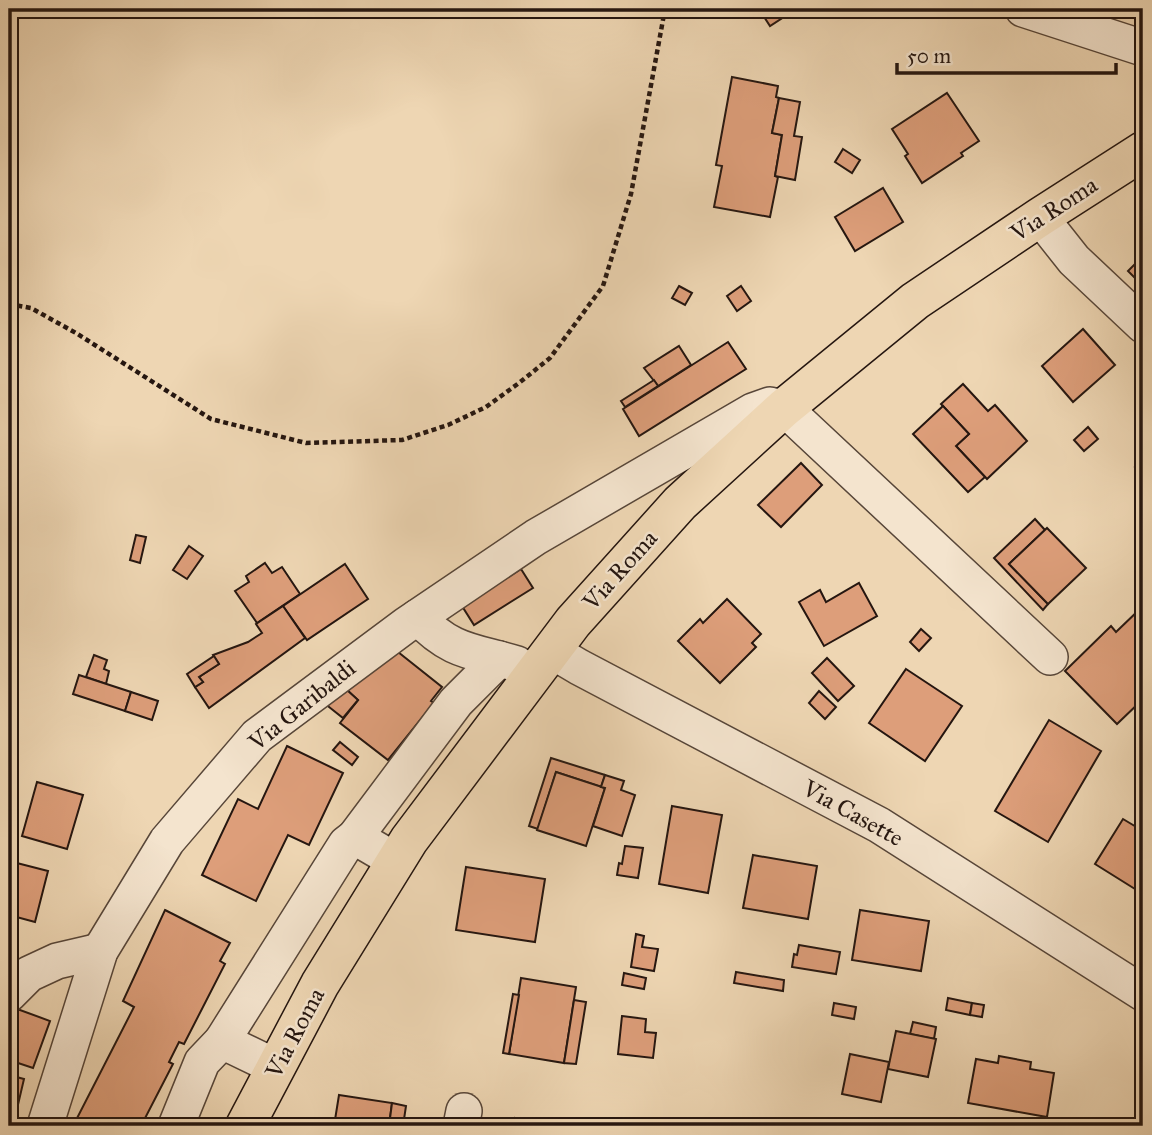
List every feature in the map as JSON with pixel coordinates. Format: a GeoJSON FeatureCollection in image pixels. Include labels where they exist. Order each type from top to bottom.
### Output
{"type":"FeatureCollection","features":[{"type":"Feature","properties":{"kind":"main road","name":"Via Roma"},"geometry":{"type":"LineString","coordinates":[[244,1126],[320,984],[409,840],[573,622],[680,503],[784,408],[915,300],[1143,151]]}},
{"type":"Feature","properties":{"kind":"street"},"geometry":{"type":"LineString","coordinates":[[1023,9],[1143,48]]}},
{"type":"Feature","properties":{"kind":"street"},"geometry":{"type":"LineString","coordinates":[[1040,217],[1074,260],[1143,325]]}},
{"type":"Feature","properties":{"kind":"street","name":"Via Garibaldi"},"geometry":{"type":"LineString","coordinates":[[45,1126],[100,951],[167,841],[257,736],[418,617],[536,537],[753,411],[770,405],[784,408]]}},
{"type":"Feature","properties":{"kind":"street"},"geometry":{"type":"LineString","coordinates":[[784,408],[1050,657]]}},
{"type":"Feature","properties":{"kind":"street"},"geometry":{"type":"LineString","coordinates":[[650,471],[680,503]]}},
{"type":"Feature","properties":{"kind":"street","name":"Via Casette"},"geometry":{"type":"LineString","coordinates":[[418,617],[442,639],[460,649],[499,659],[579,667],[879,825],[1143,993]]}},
{"type":"Feature","properties":{"kind":"street"},"geometry":{"type":"LineString","coordinates":[[176,1126],[202,1062],[222,1041],[345,844],[355,837],[456,702],[499,659]]}},
{"type":"Feature","properties":{"kind":"street"},"geometry":{"type":"LineString","coordinates":[[355,837],[396,861]]}},
{"type":"Feature","properties":{"kind":"street"},"geometry":{"type":"LineString","coordinates":[[9,994],[29,974],[57,961],[100,951]]}},
{"type":"Feature","properties":{"kind":"street"},"geometry":{"type":"LineString","coordinates":[[222,1041],[276,1067]]}},
{"type":"Feature","properties":{"kind":"path"},"geometry":{"type":"LineString","coordinates":[[9,304],[31,308],[76,332],[211,419],[306,443],[402,440],[448,425],[486,407],[550,358],[603,286],[631,194],[664,9]]}},
{"type":"Feature","properties":{"kind":"building"},"geometry":{"type":"Polygon","coordinates":[[[759,9],[787,9],[790,13],[770,26],[759,9]]]}},
{"type":"Feature","properties":{"kind":"building"},"geometry":{"type":"Polygon","coordinates":[[[732,77],[778,86],[776,97],[779,98],[772,133],[782,135],[775,176],[778,177],[770,217],[714,207],[722,166],[716,165],[732,77]]]}},
{"type":"Feature","properties":{"kind":"building"},"geometry":{"type":"Polygon","coordinates":[[[947,93],[979,141],[961,153],[963,156],[922,183],[892,129],[947,93]]]}},
{"type":"Feature","properties":{"kind":"building"},"geometry":{"type":"Polygon","coordinates":[[[779,98],[800,102],[794,136],[802,137],[795,180],[775,176],[782,135],[772,133],[779,98]]]}},
{"type":"Feature","properties":{"kind":"building"},"geometry":{"type":"Polygon","coordinates":[[[843,149],[860,160],[852,173],[835,162],[843,149]]]}},
{"type":"Feature","properties":{"kind":"building"},"geometry":{"type":"Polygon","coordinates":[[[883,188],[903,222],[855,251],[835,217],[883,188]]]}},
{"type":"Feature","properties":{"kind":"building"},"geometry":{"type":"Polygon","coordinates":[[[1143,256],[1143,286],[1128,271],[1143,256]]]}},
{"type":"Feature","properties":{"kind":"building"},"geometry":{"type":"Polygon","coordinates":[[[679,286],[692,293],[685,305],[672,298],[679,286]]]}},
{"type":"Feature","properties":{"kind":"building"},"geometry":{"type":"Polygon","coordinates":[[[741,286],[751,301],[737,311],[727,296],[741,286]]]}},
{"type":"Feature","properties":{"kind":"building"},"geometry":{"type":"Polygon","coordinates":[[[1083,329],[1115,365],[1073,402],[1042,366],[1083,329]]]}},
{"type":"Feature","properties":{"kind":"building"},"geometry":{"type":"Polygon","coordinates":[[[728,342],[746,369],[639,436],[623,409],[728,342]]]}},
{"type":"Feature","properties":{"kind":"building"},"geometry":{"type":"Polygon","coordinates":[[[679,346],[691,365],[658,386],[644,368],[679,346]]]}},
{"type":"Feature","properties":{"kind":"building"},"geometry":{"type":"Polygon","coordinates":[[[654,380],[658,386],[625,407],[621,401],[654,380]]]}},
{"type":"Feature","properties":{"kind":"building"},"geometry":{"type":"Polygon","coordinates":[[[963,384],[988,411],[995,405],[1027,441],[987,479],[956,446],[969,434],[941,404],[963,384]]]}},
{"type":"Feature","properties":{"kind":"building"},"geometry":{"type":"Polygon","coordinates":[[[943,406],[969,434],[956,446],[985,477],[968,492],[913,434],[943,406]]]}},
{"type":"Feature","properties":{"kind":"building"},"geometry":{"type":"Polygon","coordinates":[[[1088,427],[1098,439],[1084,451],[1074,440],[1088,427]]]}},
{"type":"Feature","properties":{"kind":"building"},"geometry":{"type":"Polygon","coordinates":[[[1143,459],[1143,475],[1135,467],[1143,459]]]}},
{"type":"Feature","properties":{"kind":"building"},"geometry":{"type":"Polygon","coordinates":[[[801,463],[822,485],[781,527],[758,505],[801,463]]]}},
{"type":"Feature","properties":{"kind":"building"},"geometry":{"type":"Polygon","coordinates":[[[1035,519],[1045,530],[1009,564],[1048,604],[1043,610],[994,558],[1035,519]]]}},
{"type":"Feature","properties":{"kind":"building"},"geometry":{"type":"Polygon","coordinates":[[[1047,528],[1086,568],[1048,604],[1009,564],[1047,528]]]}},
{"type":"Feature","properties":{"kind":"building"},"geometry":{"type":"Polygon","coordinates":[[[136,535],[146,537],[140,563],[130,560],[136,535]]]}},
{"type":"Feature","properties":{"kind":"building"},"geometry":{"type":"Polygon","coordinates":[[[189,546],[203,556],[187,579],[173,570],[189,546]]]}},
{"type":"Feature","properties":{"kind":"building"},"geometry":{"type":"Polygon","coordinates":[[[265,563],[272,573],[282,567],[300,594],[257,623],[235,591],[249,582],[246,576],[265,563]]]}},
{"type":"Feature","properties":{"kind":"building"},"geometry":{"type":"Polygon","coordinates":[[[345,564],[368,599],[307,640],[283,606],[345,564]]]}},
{"type":"Feature","properties":{"kind":"building"},"geometry":{"type":"Polygon","coordinates":[[[521,569],[533,588],[474,625],[462,606],[521,569]]]}},
{"type":"Feature","properties":{"kind":"building"},"geometry":{"type":"Polygon","coordinates":[[[859,583],[877,616],[824,646],[799,602],[820,590],[826,602],[859,583]]]}},
{"type":"Feature","properties":{"kind":"building"},"geometry":{"type":"Polygon","coordinates":[[[727,599],[761,634],[752,643],[756,647],[720,683],[678,641],[700,619],[703,623],[727,599]]]}},
{"type":"Feature","properties":{"kind":"building"},"geometry":{"type":"Polygon","coordinates":[[[283,606],[305,638],[209,708],[195,687],[203,682],[199,677],[219,664],[213,655],[248,642],[262,633],[256,624],[283,606]]]}},
{"type":"Feature","properties":{"kind":"building"},"geometry":{"type":"Polygon","coordinates":[[[1141,608],[1143,699],[1117,724],[1065,671],[1111,626],[1116,632],[1141,608]]]}},
{"type":"Feature","properties":{"kind":"building"},"geometry":{"type":"Polygon","coordinates":[[[921,629],[931,638],[919,651],[910,642],[921,629]]]}},
{"type":"Feature","properties":{"kind":"building"},"geometry":{"type":"Polygon","coordinates":[[[393,648],[442,687],[431,701],[434,703],[388,760],[340,723],[358,700],[347,690],[393,648]]]}},
{"type":"Feature","properties":{"kind":"building"},"geometry":{"type":"Polygon","coordinates":[[[94,655],[107,660],[104,669],[109,671],[106,684],[86,677],[94,655]]]}},
{"type":"Feature","properties":{"kind":"building"},"geometry":{"type":"Polygon","coordinates":[[[214,656],[219,664],[199,677],[203,682],[195,687],[187,674],[214,656]]]}},
{"type":"Feature","properties":{"kind":"building"},"geometry":{"type":"Polygon","coordinates":[[[827,658],[854,686],[838,701],[812,673],[827,658]]]}},
{"type":"Feature","properties":{"kind":"building"},"geometry":{"type":"Polygon","coordinates":[[[906,669],[962,706],[925,761],[869,723],[906,669]]]}},
{"type":"Feature","properties":{"kind":"building"},"geometry":{"type":"Polygon","coordinates":[[[79,675],[131,692],[125,711],[73,694],[79,675]]]}},
{"type":"Feature","properties":{"kind":"building"},"geometry":{"type":"Polygon","coordinates":[[[347,690],[358,700],[343,718],[324,703],[347,690]]]}},
{"type":"Feature","properties":{"kind":"building"},"geometry":{"type":"Polygon","coordinates":[[[819,691],[836,707],[825,719],[809,703],[819,691]]]}},
{"type":"Feature","properties":{"kind":"building"},"geometry":{"type":"Polygon","coordinates":[[[131,692],[158,701],[152,720],[125,711],[131,692]]]}},
{"type":"Feature","properties":{"kind":"building"},"geometry":{"type":"Polygon","coordinates":[[[1049,720],[1101,751],[1048,842],[995,811],[1049,720]]]}},
{"type":"Feature","properties":{"kind":"building"},"geometry":{"type":"Polygon","coordinates":[[[340,742],[358,757],[352,765],[333,750],[340,742]]]}},
{"type":"Feature","properties":{"kind":"building"},"geometry":{"type":"Polygon","coordinates":[[[287,746],[343,773],[309,845],[288,835],[256,901],[202,875],[238,799],[258,809],[287,746]]]}},
{"type":"Feature","properties":{"kind":"building"},"geometry":{"type":"Polygon","coordinates":[[[551,758],[605,775],[601,787],[556,772],[538,829],[529,826],[551,758]]]}},
{"type":"Feature","properties":{"kind":"building"},"geometry":{"type":"Polygon","coordinates":[[[556,772],[605,788],[586,846],[537,830],[556,772]]]}},
{"type":"Feature","properties":{"kind":"building"},"geometry":{"type":"Polygon","coordinates":[[[605,775],[624,781],[621,790],[635,795],[622,836],[593,826],[605,788],[601,787],[605,775]]]}},
{"type":"Feature","properties":{"kind":"building"},"geometry":{"type":"Polygon","coordinates":[[[37,782],[83,795],[67,849],[22,836],[37,782]]]}},
{"type":"Feature","properties":{"kind":"building"},"geometry":{"type":"Polygon","coordinates":[[[672,806],[722,815],[708,893],[659,884],[672,806]]]}},
{"type":"Feature","properties":{"kind":"building"},"geometry":{"type":"Polygon","coordinates":[[[1123,819],[1143,831],[1143,894],[1095,864],[1123,819]]]}},
{"type":"Feature","properties":{"kind":"building"},"geometry":{"type":"Polygon","coordinates":[[[625,846],[643,848],[638,878],[617,875],[625,846]]]}},
{"type":"Feature","properties":{"kind":"building"},"geometry":{"type":"Polygon","coordinates":[[[753,855],[817,866],[808,919],[743,908],[753,855]]]}},
{"type":"Feature","properties":{"kind":"building"},"geometry":{"type":"Polygon","coordinates":[[[9,861],[48,871],[35,922],[9,915],[9,861]]]}},
{"type":"Feature","properties":{"kind":"building"},"geometry":{"type":"Polygon","coordinates":[[[466,867],[545,879],[535,942],[456,930],[466,867]]]}},
{"type":"Feature","properties":{"kind":"building"},"geometry":{"type":"Polygon","coordinates":[[[165,910],[230,943],[220,961],[225,964],[184,1044],[179,1042],[169,1062],[173,1064],[141,1126],[73,1126],[134,1007],[123,1001],[165,910]]]}},
{"type":"Feature","properties":{"kind":"building"},"geometry":{"type":"Polygon","coordinates":[[[860,910],[929,921],[921,971],[852,960],[860,910]]]}},
{"type":"Feature","properties":{"kind":"building"},"geometry":{"type":"Polygon","coordinates":[[[636,934],[644,936],[642,947],[658,949],[654,971],[631,967],[636,934]]]}},
{"type":"Feature","properties":{"kind":"building"},"geometry":{"type":"Polygon","coordinates":[[[799,945],[840,952],[836,974],[792,967],[799,945]]]}},
{"type":"Feature","properties":{"kind":"building"},"geometry":{"type":"Polygon","coordinates":[[[736,972],[784,980],[783,991],[734,983],[736,972]]]}},
{"type":"Feature","properties":{"kind":"building"},"geometry":{"type":"Polygon","coordinates":[[[624,973],[646,978],[644,989],[622,985],[624,973]]]}},
{"type":"Feature","properties":{"kind":"building"},"geometry":{"type":"Polygon","coordinates":[[[521,978],[576,987],[564,1063],[509,1054],[521,978]]]}},
{"type":"Feature","properties":{"kind":"building"},"geometry":{"type":"Polygon","coordinates":[[[513,994],[519,995],[509,1054],[503,1053],[513,994]]]}},
{"type":"Feature","properties":{"kind":"building"},"geometry":{"type":"Polygon","coordinates":[[[948,998],[972,1003],[970,1015],[946,1010],[948,998]]]}},
{"type":"Feature","properties":{"kind":"building"},"geometry":{"type":"Polygon","coordinates":[[[574,1000],[586,1002],[576,1064],[564,1063],[574,1000]]]}},
{"type":"Feature","properties":{"kind":"building"},"geometry":{"type":"Polygon","coordinates":[[[834,1003],[856,1007],[854,1019],[832,1015],[834,1003]]]}},
{"type":"Feature","properties":{"kind":"building"},"geometry":{"type":"Polygon","coordinates":[[[972,1003],[984,1005],[982,1017],[970,1015],[972,1003]]]}},
{"type":"Feature","properties":{"kind":"building"},"geometry":{"type":"Polygon","coordinates":[[[9,1006],[50,1021],[33,1068],[9,1060],[9,1006]]]}},
{"type":"Feature","properties":{"kind":"building"},"geometry":{"type":"Polygon","coordinates":[[[622,1016],[646,1019],[645,1032],[656,1033],[653,1058],[618,1054],[622,1016]]]}},
{"type":"Feature","properties":{"kind":"building"},"geometry":{"type":"Polygon","coordinates":[[[913,1022],[936,1027],[934,1039],[910,1034],[913,1022]]]}},
{"type":"Feature","properties":{"kind":"building"},"geometry":{"type":"Polygon","coordinates":[[[896,1031],[936,1039],[928,1077],[888,1069],[896,1031]]]}},
{"type":"Feature","properties":{"kind":"building"},"geometry":{"type":"Polygon","coordinates":[[[850,1054],[889,1062],[881,1102],[842,1094],[850,1054]]]}},
{"type":"Feature","properties":{"kind":"building"},"geometry":{"type":"Polygon","coordinates":[[[999,1056],[1031,1062],[1030,1069],[1054,1073],[1047,1117],[968,1103],[976,1059],[998,1063],[999,1056]]]}},
{"type":"Feature","properties":{"kind":"building"},"geometry":{"type":"Polygon","coordinates":[[[9,1075],[24,1079],[13,1126],[9,1126],[9,1075]]]}},
{"type":"Feature","properties":{"kind":"building"},"geometry":{"type":"Polygon","coordinates":[[[339,1095],[392,1103],[389,1126],[334,1126],[339,1095]]]}},
{"type":"Feature","properties":{"kind":"building"},"geometry":{"type":"Polygon","coordinates":[[[392,1103],[406,1106],[403,1126],[389,1126],[392,1103]]]}},
{"type":"Feature","properties":{"kind":"building"},"geometry":{"type":"Polygon","coordinates":[[[515,1118],[558,1125],[558,1126],[514,1126],[515,1118]]]}}]}
